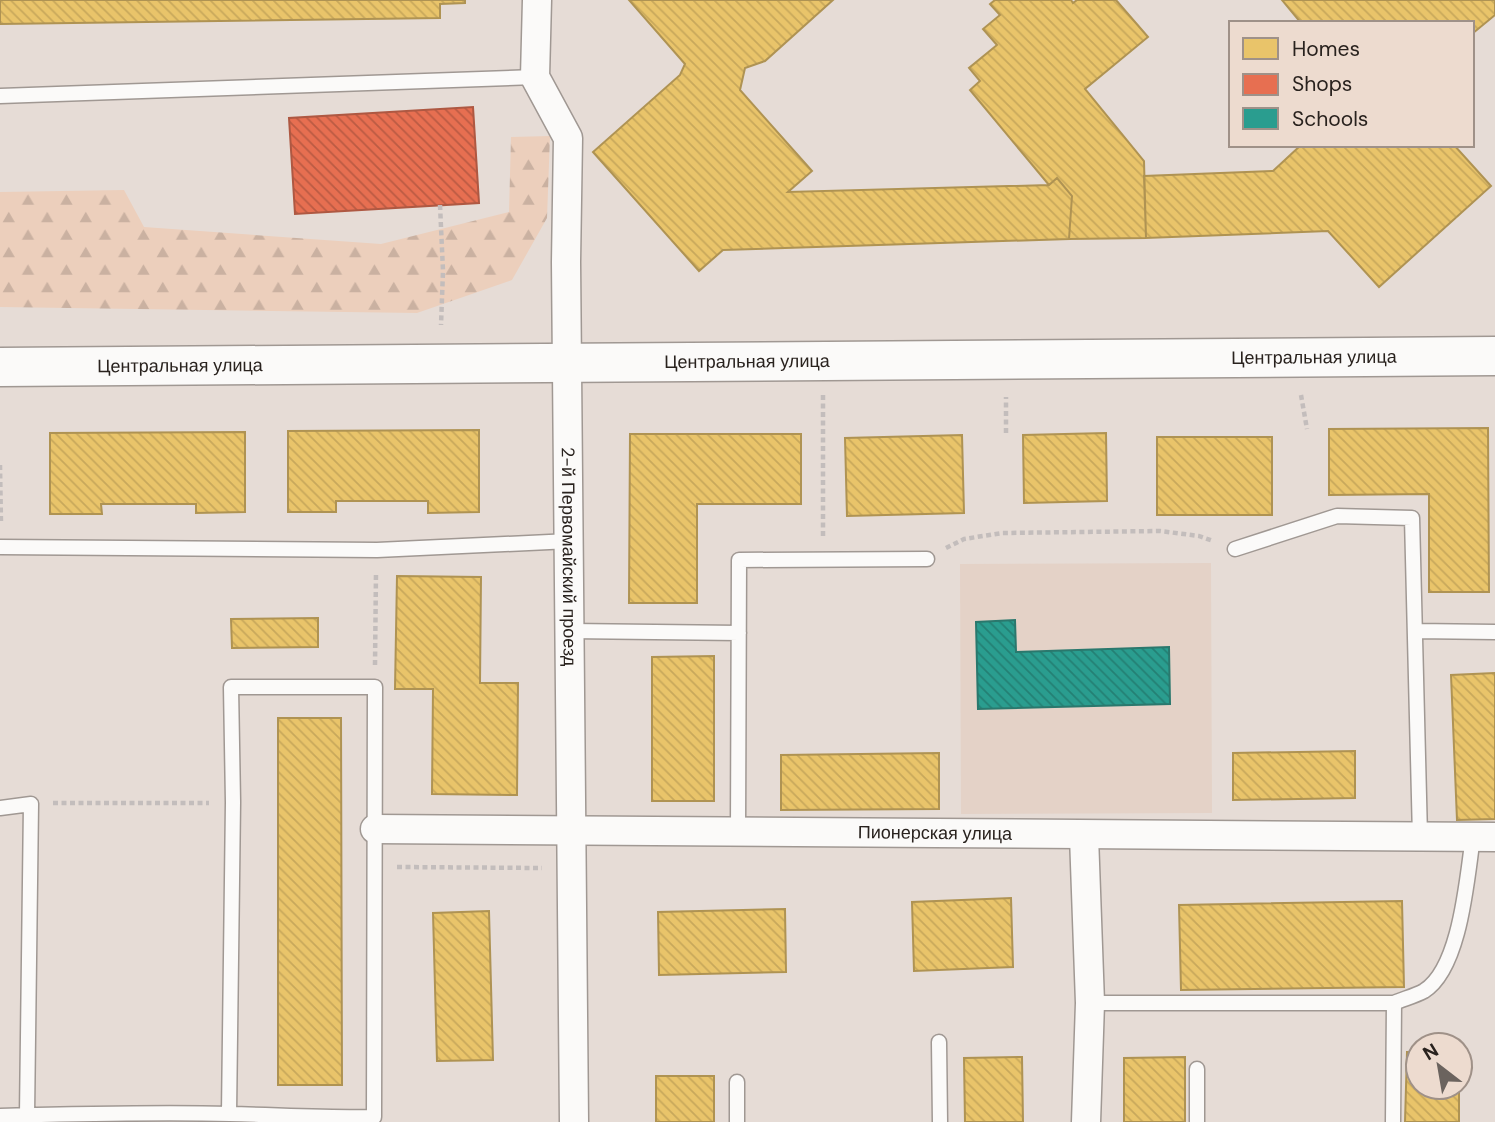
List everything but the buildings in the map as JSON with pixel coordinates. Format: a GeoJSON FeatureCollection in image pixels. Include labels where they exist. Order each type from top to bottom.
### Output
{"type":"FeatureCollection","features":[{"type":"Feature","properties":{"kind":"main road","name":"Центральная улица"},"geometry":{"type":"LineString","coordinates":[[0,367],[1495,356]]}},
{"type":"Feature","properties":{"kind":"street","name":"2-й Первомайский проезд"},"geometry":{"type":"LineString","coordinates":[[537,0],[535,77],[568,138],[566,262],[574,1122]]}},
{"type":"Feature","properties":{"kind":"street","name":"Пионерская улица"},"geometry":{"type":"LineString","coordinates":[[375,829],[1084,836],[1484,836]]}},
{"type":"Feature","properties":{"kind":"street"},"geometry":{"type":"LineString","coordinates":[[1084,836],[1090,1003],[1086,1122]]}},
{"type":"Feature","properties":{"kind":"lane"},"geometry":{"type":"LineString","coordinates":[[0,96],[535,77]]}},
{"type":"Feature","properties":{"kind":"lane"},"geometry":{"type":"LineString","coordinates":[[1235,549],[1337,516],[1412,518],[1420,836]]}},
{"type":"Feature","properties":{"kind":"lane"},"geometry":{"type":"LineString","coordinates":[[0,547],[377,550],[570,541]]}},
{"type":"Feature","properties":{"kind":"lane"},"geometry":{"type":"LineString","coordinates":[[738,832],[739,560],[927,559]]}},
{"type":"Feature","properties":{"kind":"lane"},"geometry":{"type":"LineString","coordinates":[[570,631],[739,633]]}},
{"type":"Feature","properties":{"kind":"lane"},"geometry":{"type":"LineString","coordinates":[[1415,631],[1495,632]]}},
{"type":"Feature","properties":{"kind":"lane"},"geometry":{"type":"LineString","coordinates":[[0,1116],[229,1114],[334,1120],[374,1117],[375,687],[231,687],[233,802],[229,1114]]}},
{"type":"Feature","properties":{"kind":"lane"},"geometry":{"type":"LineString","coordinates":[[0,808],[32,804],[27,1115]]}},
{"type":"Feature","properties":{"kind":"lane"},"geometry":{"type":"LineString","coordinates":[[1090,1003],[1394,1003],[1426,990],[1445,967],[1456,942],[1484,836]]}},
{"type":"Feature","properties":{"kind":"lane"},"geometry":{"type":"LineString","coordinates":[[1393,1122],[1394,1003]]}},
{"type":"Feature","properties":{"kind":"lane"},"geometry":{"type":"LineString","coordinates":[[939,1042],[940,1122]]}},
{"type":"Feature","properties":{"kind":"lane"},"geometry":{"type":"LineString","coordinates":[[1197,1069],[1197,1122]]}},
{"type":"Feature","properties":{"kind":"lane"},"geometry":{"type":"LineString","coordinates":[[737,1082],[737,1122]]}},
{"type":"Feature","properties":{"kind":"path"},"geometry":{"type":"LineString","coordinates":[[440,205],[442,325]]}},
{"type":"Feature","properties":{"kind":"path"},"geometry":{"type":"LineString","coordinates":[[823,394],[823,559]]}},
{"type":"Feature","properties":{"kind":"path"},"geometry":{"type":"LineString","coordinates":[[1301,395],[1307,429]]}},
{"type":"Feature","properties":{"kind":"path"},"geometry":{"type":"LineString","coordinates":[[1006,397],[1006,433]]}},
{"type":"Feature","properties":{"kind":"path"},"geometry":{"type":"LineString","coordinates":[[0,464],[0,547]]}},
{"type":"Feature","properties":{"kind":"path"},"geometry":{"type":"LineString","coordinates":[[927,559],[964,539],[1002,533],[1160,531],[1199,536],[1235,549]]}},
{"type":"Feature","properties":{"kind":"path"},"geometry":{"type":"LineString","coordinates":[[375,687],[377,550]]}},
{"type":"Feature","properties":{"kind":"path"},"geometry":{"type":"LineString","coordinates":[[32,804],[233,802]]}},
{"type":"Feature","properties":{"kind":"path"},"geometry":{"type":"LineString","coordinates":[[375,867],[572,868]]}},
{"type":"Feature","properties":{"kind":"shaded area"},"geometry":{"type":"Polygon","coordinates":[[[1211,563],[1212,813],[961,814],[960,564],[1211,563]]]}},
{"type":"Feature","properties":{"kind":"green space"},"geometry":{"type":"Polygon","coordinates":[[[550,136],[547,218],[512,280],[417,313],[0,307],[0,192],[124,190],[144,227],[381,244],[509,212],[511,137],[550,136]]]}}]}
